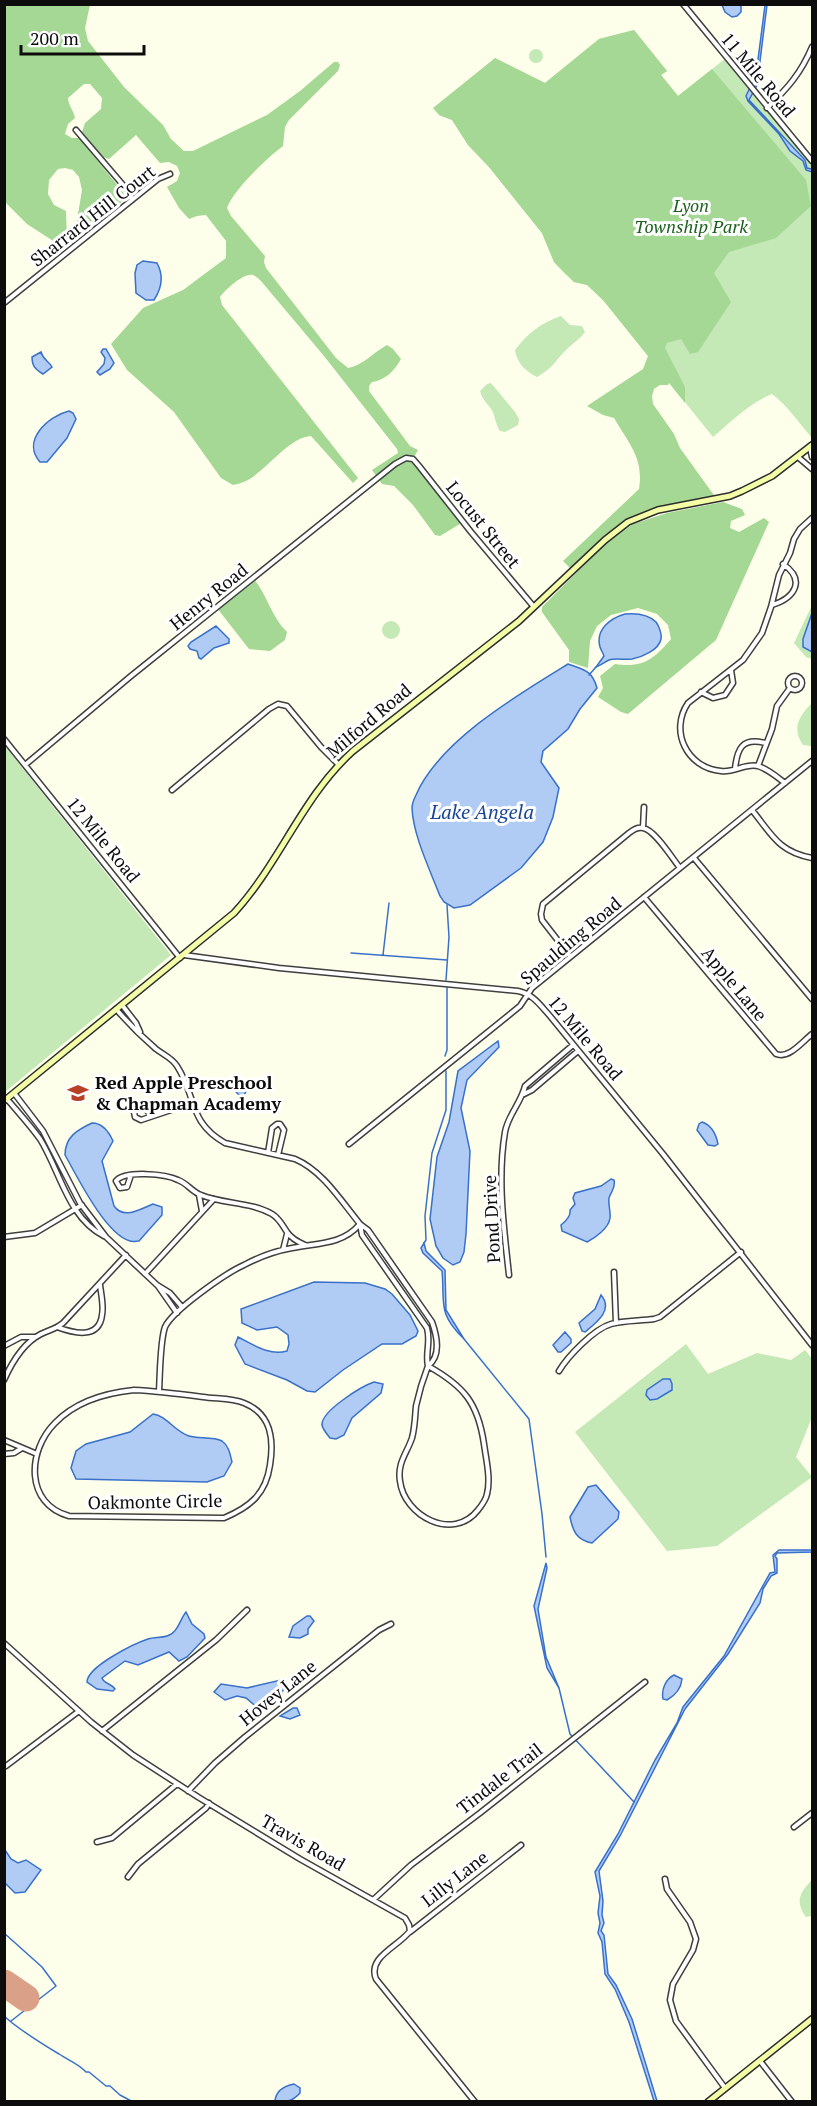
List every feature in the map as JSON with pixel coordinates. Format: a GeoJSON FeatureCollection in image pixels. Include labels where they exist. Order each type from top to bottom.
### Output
{"type":"FeatureCollection","features":[{"type":"Feature","properties":{"kind":"street","name":"11 Mile Road"},"geometry":{"type":"LineString","coordinates":[[683,4],[813,161]]}},
{"type":"Feature","properties":{"kind":"street"},"geometry":{"type":"LineString","coordinates":[[767,108],[789,87],[803,68],[813,47]]}},
{"type":"Feature","properties":{"kind":"street"},"geometry":{"type":"LineString","coordinates":[[76,130],[129,192],[132,200]]}},
{"type":"Feature","properties":{"kind":"street","name":"Sharrard Hill Court"},"geometry":{"type":"LineString","coordinates":[[4,303],[158,179],[170,174]]}},
{"type":"Feature","properties":{"kind":"street"},"geometry":{"type":"LineString","coordinates":[[811,446],[813,457]]}},
{"type":"Feature","properties":{"kind":"street","name":"Milford Road"},"geometry":{"type":"LineString","coordinates":[[6,1100],[224,922],[259,882],[313,795],[338,764],[534,607],[605,540],[628,522],[658,510],[742,491],[772,476],[811,446]]}},
{"type":"Feature","properties":{"kind":"street"},"geometry":{"type":"LineString","coordinates":[[798,457],[813,469]]}},
{"type":"Feature","properties":{"kind":"street","name":"Henry Road"},"geometry":{"type":"LineString","coordinates":[[25,765],[395,464],[406,458],[413,459]]}},
{"type":"Feature","properties":{"kind":"street","name":"Locust Street"},"geometry":{"type":"LineString","coordinates":[[413,459],[534,607]]}},
{"type":"Feature","properties":{"kind":"street"},"geometry":{"type":"LineString","coordinates":[[785,783],[758,766],[748,765],[723,772],[713,770],[693,760],[680,737],[680,725],[684,709],[693,698],[742,660],[762,633],[783,564],[790,553],[794,538],[813,518]]}},
{"type":"Feature","properties":{"kind":"street"},"geometry":{"type":"LineString","coordinates":[[772,605],[788,598],[795,589],[796,580],[783,564]]}},
{"type":"Feature","properties":{"kind":"street"},"geometry":{"type":"LineString","coordinates":[[701,692],[713,698],[725,695],[733,683],[731,670]]}},
{"type":"Feature","properties":{"kind":"street"},"geometry":{"type":"LineString","coordinates":[[758,766],[772,729],[777,706],[790,688]]}},
{"type":"Feature","properties":{"kind":"street"},"geometry":{"type":"LineString","coordinates":[[172,790],[278,704],[284,704],[291,709],[321,747],[338,764]]}},
{"type":"Feature","properties":{"kind":"street","name":"12 Mile Road"},"geometry":{"type":"LineString","coordinates":[[4,739],[182,956],[527,993],[535,999],[659,1148],[813,1345]]}},
{"type":"Feature","properties":{"kind":"street"},"geometry":{"type":"LineString","coordinates":[[735,769],[737,754],[741,746],[753,741],[765,743]]}},
{"type":"Feature","properties":{"kind":"street","name":"Spaulding Road"},"geometry":{"type":"LineString","coordinates":[[349,1144],[515,1011],[527,993],[570,956],[813,761]]}},
{"type":"Feature","properties":{"kind":"street"},"geometry":{"type":"LineString","coordinates":[[643,828],[644,807]]}},
{"type":"Feature","properties":{"kind":"street"},"geometry":{"type":"LineString","coordinates":[[752,810],[783,848],[797,855],[813,858]]}},
{"type":"Feature","properties":{"kind":"street"},"geometry":{"type":"LineString","coordinates":[[570,956],[542,920],[543,904],[629,833],[643,828],[655,837],[680,868]]}},
{"type":"Feature","properties":{"kind":"street"},"geometry":{"type":"LineString","coordinates":[[694,858],[813,999]]}},
{"type":"Feature","properties":{"kind":"street","name":"Apple Lane"},"geometry":{"type":"LineString","coordinates":[[644,897],[776,1054],[781,1056],[789,1054],[813,1034]]}},
{"type":"Feature","properties":{"kind":"street"},"geometry":{"type":"LineString","coordinates":[[119,1007],[136,1023],[141,1033],[155,1048],[171,1058],[177,1066],[200,1122],[216,1138],[225,1143],[306,1163],[318,1173],[360,1224],[372,1235],[432,1322],[437,1347],[433,1363],[428,1366]]}},
{"type":"Feature","properties":{"kind":"street","name":"Pond Drive"},"geometry":{"type":"LineString","coordinates":[[509,1275],[501,1200],[505,1132],[525,1086],[573,1045]]}},
{"type":"Feature","properties":{"kind":"street","name":"Pond Drive"},"geometry":{"type":"LineString","coordinates":[[523,1094],[532,1090],[578,1051]]}},
{"type":"Feature","properties":{"kind":"street"},"geometry":{"type":"LineString","coordinates":[[549,1065],[554,1070]]}},
{"type":"Feature","properties":{"kind":"street"},"geometry":{"type":"LineString","coordinates":[[14,1093],[43,1131],[82,1205],[106,1237],[157,1285],[177,1313]]}},
{"type":"Feature","properties":{"kind":"street"},"geometry":{"type":"LineString","coordinates":[[6,1100],[39,1138],[75,1209],[94,1230],[106,1237]]}},
{"type":"Feature","properties":{"kind":"street"},"geometry":{"type":"LineString","coordinates":[[151,1116],[192,1103]]}},
{"type":"Feature","properties":{"kind":"street"},"geometry":{"type":"LineString","coordinates":[[267,1153],[272,1128],[280,1124],[284,1130],[278,1155]]}},
{"type":"Feature","properties":{"kind":"street"},"geometry":{"type":"LineString","coordinates":[[131,1175],[170,1177],[183,1182],[199,1195],[271,1214],[281,1222],[287,1233],[306,1245]]}},
{"type":"Feature","properties":{"kind":"street"},"geometry":{"type":"LineString","coordinates":[[199,1195],[202,1212]]}},
{"type":"Feature","properties":{"kind":"street"},"geometry":{"type":"LineString","coordinates":[[146,1274],[214,1199]]}},
{"type":"Feature","properties":{"kind":"street"},"geometry":{"type":"LineString","coordinates":[[4,1237],[35,1233],[82,1205]]}},
{"type":"Feature","properties":{"kind":"street"},"geometry":{"type":"LineString","coordinates":[[159,1391],[165,1328],[182,1307],[241,1266],[272,1252],[327,1243],[343,1238],[360,1224]]}},
{"type":"Feature","properties":{"kind":"street"},"geometry":{"type":"LineString","coordinates":[[360,1224],[362,1235],[427,1328],[430,1342],[428,1366],[419,1395],[412,1436],[401,1461],[400,1483],[405,1498],[414,1511],[429,1521],[452,1524],[476,1513],[488,1493],[481,1428],[474,1406],[463,1390],[449,1377],[428,1366]]}},
{"type":"Feature","properties":{"kind":"street"},"geometry":{"type":"LineString","coordinates":[[283,1250],[287,1233]]}},
{"type":"Feature","properties":{"kind":"street"},"geometry":{"type":"LineString","coordinates":[[559,1371],[565,1360],[602,1329],[616,1323],[660,1317],[741,1252]]}},
{"type":"Feature","properties":{"kind":"street"},"geometry":{"type":"LineString","coordinates":[[4,1380],[20,1352],[36,1337],[57,1327],[126,1255]]}},
{"type":"Feature","properties":{"kind":"street"},"geometry":{"type":"LineString","coordinates":[[614,1272],[616,1323]]}},
{"type":"Feature","properties":{"kind":"street"},"geometry":{"type":"LineString","coordinates":[[57,1327],[80,1334],[91,1331],[96,1326],[103,1316],[100,1284]]}},
{"type":"Feature","properties":{"kind":"street"},"geometry":{"type":"LineString","coordinates":[[157,1285],[170,1293],[182,1307]]}},
{"type":"Feature","properties":{"kind":"street"},"geometry":{"type":"LineString","coordinates":[[4,1346],[21,1337],[36,1337]]}},
{"type":"Feature","properties":{"kind":"street","name":"Oakmonte Circle"},"geometry":{"type":"LineString","coordinates":[[134,1390],[159,1391],[243,1402],[258,1411],[268,1425],[273,1444],[268,1481],[254,1501],[242,1510],[224,1518],[69,1516],[59,1513],[45,1503],[38,1492],[35,1478],[37,1454],[54,1423],[79,1405],[107,1393],[134,1390]]}},
{"type":"Feature","properties":{"kind":"street"},"geometry":{"type":"LineString","coordinates":[[4,1440],[37,1454]]}},
{"type":"Feature","properties":{"kind":"street"},"geometry":{"type":"LineString","coordinates":[[4,1454],[14,1453],[22,1448]]}},
{"type":"Feature","properties":{"kind":"street"},"geometry":{"type":"LineString","coordinates":[[102,1731],[216,1640],[247,1610]]}},
{"type":"Feature","properties":{"kind":"street","name":"Hovey Lane"},"geometry":{"type":"LineString","coordinates":[[188,1791],[215,1762],[245,1737],[378,1630],[391,1624]]}},
{"type":"Feature","properties":{"kind":"street","name":"Travis Road"},"geometry":{"type":"LineString","coordinates":[[4,1643],[102,1731],[188,1791],[300,1859],[405,1918],[410,1928],[407,1935]]}},
{"type":"Feature","properties":{"kind":"street","name":"Tindale Trail"},"geometry":{"type":"LineString","coordinates":[[373,1900],[411,1865],[645,1682]]}},
{"type":"Feature","properties":{"kind":"street"},"geometry":{"type":"LineString","coordinates":[[6,1766],[79,1711]]}},
{"type":"Feature","properties":{"kind":"street"},"geometry":{"type":"LineString","coordinates":[[97,1842],[112,1838],[177,1784]]}},
{"type":"Feature","properties":{"kind":"street"},"geometry":{"type":"LineString","coordinates":[[128,1877],[138,1864],[206,1808],[209,1803]]}},
{"type":"Feature","properties":{"kind":"street"},"geometry":{"type":"LineString","coordinates":[[794,1827],[813,1813]]}},
{"type":"Feature","properties":{"kind":"street","name":"Lilly Lane"},"geometry":{"type":"LineString","coordinates":[[407,1935],[520,1845]]}},
{"type":"Feature","properties":{"kind":"street"},"geometry":{"type":"LineString","coordinates":[[665,1879],[667,1889],[690,1922],[696,1939],[693,1950],[673,1984],[670,2000],[676,2021],[725,2088]]}},
{"type":"Feature","properties":{"kind":"street"},"geometry":{"type":"LineString","coordinates":[[407,1935],[376,1962],[373,1971],[376,1979],[475,2102]]}},
{"type":"Feature","properties":{"kind":"street"},"geometry":{"type":"LineString","coordinates":[[708,2102],[813,2019]]}},
{"type":"Feature","properties":{"kind":"street"},"geometry":{"type":"LineString","coordinates":[[760,2060],[792,2102]]}},
{"type":"Feature","properties":{"kind":"green space"},"geometry":{"type":"Polygon","coordinates":[[[5,5],[90,5],[85,28],[88,41],[124,87],[163,125],[171,139],[184,151],[193,151],[267,115],[334,62],[338,62],[340,65],[338,71],[289,120],[285,127],[283,146],[243,183],[227,208],[231,216],[265,256],[266,268],[336,358],[348,368],[353,367],[387,345],[401,359],[389,374],[372,382],[369,391],[410,446],[418,450],[413,459],[463,522],[440,536],[435,535],[413,505],[394,486],[382,484],[372,470],[398,453],[397,449],[324,356],[261,281],[253,275],[245,276],[226,290],[220,297],[222,305],[358,478],[353,483],[311,436],[294,442],[246,481],[233,485],[221,478],[174,412],[127,370],[111,344],[143,308],[183,290],[226,258],[226,241],[206,215],[189,219],[179,208],[167,187],[177,181],[180,173],[177,166],[169,162],[160,163],[136,135],[109,159],[103,157],[82,132],[85,123],[101,109],[102,98],[90,84],[84,84],[68,98],[75,118],[68,124],[65,134],[72,138],[79,138],[123,192],[125,197],[123,201],[80,236],[75,232],[82,190],[79,177],[73,170],[58,169],[49,180],[48,194],[54,205],[66,211],[67,239],[61,246],[27,224],[5,202],[5,5]]]}},
{"type":"Feature","properties":{"kind":"green space","name":"Lyon Township Park"},"geometry":{"type":"Polygon","coordinates":[[[634,30],[667,71],[661,75],[678,96],[726,58],[812,162],[812,438],[772,394],[748,408],[713,437],[603,300],[587,285],[574,282],[554,262],[542,233],[489,167],[468,145],[452,120],[439,115],[495,58],[545,83],[599,39],[634,30]]]}},
{"type":"Feature","properties":{"kind":"green space","name":"Lyon Township Park"},"geometry":{"type":"Polygon","coordinates":[[[634,30],[667,71],[661,75],[678,96],[712,69],[806,180],[811,206],[776,238],[729,252],[714,273],[731,302],[698,352],[690,354],[681,339],[667,343],[665,348],[685,387],[685,403],[669,383],[654,389],[653,404],[674,434],[680,448],[716,498],[658,510],[628,522],[572,570],[563,561],[639,489],[637,460],[614,418],[587,406],[643,369],[648,356],[603,300],[587,285],[574,282],[554,262],[542,233],[489,167],[468,145],[452,120],[439,115],[433,108],[495,58],[545,83],[599,39],[634,30]]]}},
{"type":"Feature","properties":{"kind":"green space"},"geometry":{"type":"Polygon","coordinates":[[[533,49],[539,49],[543,56],[539,63],[533,63],[529,59],[529,53],[533,49]]]}},
{"type":"Feature","properties":{"kind":"green space"},"geometry":{"type":"Polygon","coordinates":[[[561,316],[570,325],[582,326],[585,332],[551,367],[537,377],[522,366],[515,350],[535,329],[561,316]]]}},
{"type":"Feature","properties":{"kind":"green space"},"geometry":{"type":"Polygon","coordinates":[[[491,383],[519,419],[518,425],[505,432],[500,431],[493,412],[480,391],[491,383]]]}},
{"type":"Feature","properties":{"kind":"green space"},"geometry":{"type":"Polygon","coordinates":[[[723,502],[742,509],[745,515],[731,521],[730,528],[739,532],[764,518],[769,522],[716,640],[628,714],[621,712],[598,697],[603,688],[600,676],[615,664],[633,665],[653,657],[671,639],[668,625],[657,614],[638,608],[611,615],[597,626],[590,641],[588,668],[569,662],[569,650],[542,612],[542,607],[606,543],[633,524],[667,513],[723,502]]]}},
{"type":"Feature","properties":{"kind":"green space"},"geometry":{"type":"Polygon","coordinates":[[[254,579],[277,620],[287,632],[285,640],[270,651],[249,649],[217,608],[254,579]]]}},
{"type":"Feature","properties":{"kind":"green space"},"geometry":{"type":"Polygon","coordinates":[[[812,605],[812,613],[803,639],[808,651],[812,652],[812,659],[806,657],[794,643],[812,605]]]}},
{"type":"Feature","properties":{"kind":"green space"},"geometry":{"type":"Polygon","coordinates":[[[391,621],[397,624],[400,630],[397,636],[391,639],[385,636],[382,630],[385,624],[391,621]]]}},
{"type":"Feature","properties":{"kind":"green space"},"geometry":{"type":"Polygon","coordinates":[[[812,703],[811,746],[803,745],[799,739],[797,727],[804,712],[812,703]]]}},
{"type":"Feature","properties":{"kind":"green space"},"geometry":{"type":"Polygon","coordinates":[[[5,746],[171,955],[4,1092],[5,746]]]}},
{"type":"Feature","properties":{"kind":"green space"},"geometry":{"type":"Polygon","coordinates":[[[686,1344],[708,1374],[757,1353],[791,1360],[805,1350],[812,1359],[812,1417],[796,1457],[812,1477],[717,1546],[667,1551],[575,1432],[686,1344]]]}},
{"type":"Feature","properties":{"kind":"green space"},"geometry":{"type":"Polygon","coordinates":[[[812,1880],[812,1916],[806,1917],[800,1907],[800,1898],[801,1893],[812,1880]]]}},
{"type":"Feature","properties":{"kind":"water"},"geometry":{"type":"Polygon","coordinates":[[[722,5],[741,5],[741,12],[732,17],[725,12],[722,5]]]}},
{"type":"Feature","properties":{"kind":"water"},"geometry":{"type":"Polygon","coordinates":[[[765,5],[767,5],[757,85],[749,100],[805,160],[807,168],[812,169],[812,172],[806,170],[803,161],[790,151],[779,134],[748,101],[746,96],[756,75],[765,5]]]}},
{"type":"Feature","properties":{"kind":"water"},"geometry":{"type":"Polygon","coordinates":[[[143,261],[157,263],[161,273],[159,291],[154,300],[146,300],[136,293],[135,273],[137,265],[143,261]]]}},
{"type":"Feature","properties":{"kind":"water"},"geometry":{"type":"Polygon","coordinates":[[[106,349],[114,363],[110,369],[100,375],[97,372],[104,364],[105,358],[101,352],[106,349]]]}},
{"type":"Feature","properties":{"kind":"water"},"geometry":{"type":"Polygon","coordinates":[[[41,352],[52,367],[43,374],[35,367],[32,360],[32,357],[41,352]]]}},
{"type":"Feature","properties":{"kind":"water"},"geometry":{"type":"Polygon","coordinates":[[[69,411],[76,419],[67,438],[47,462],[40,462],[35,454],[35,438],[53,418],[69,411]]]}},
{"type":"Feature","properties":{"kind":"water"},"geometry":{"type":"Polygon","coordinates":[[[812,613],[812,652],[803,647],[803,639],[812,613]]]}},
{"type":"Feature","properties":{"kind":"water"},"geometry":{"type":"Polygon","coordinates":[[[625,614],[642,615],[653,619],[660,630],[660,643],[654,650],[640,657],[611,659],[596,667],[604,656],[599,641],[602,630],[614,618],[625,614]]]}},
{"type":"Feature","properties":{"kind":"water"},"geometry":{"type":"Polygon","coordinates":[[[216,626],[229,639],[229,643],[214,648],[201,659],[197,651],[188,646],[216,626]]]}},
{"type":"Feature","properties":{"kind":"water","name":"Lake Angela"},"geometry":{"type":"Polygon","coordinates":[[[568,664],[590,674],[597,688],[568,729],[543,751],[541,762],[559,788],[553,817],[543,842],[521,868],[470,905],[454,908],[444,902],[440,896],[423,852],[413,818],[412,806],[415,798],[427,775],[461,738],[504,704],[568,664]]]}},
{"type":"Feature","properties":{"kind":"water"},"geometry":{"type":"Polygon","coordinates":[[[498,1041],[499,1047],[467,1080],[461,1108],[470,1151],[466,1234],[464,1252],[460,1262],[453,1265],[443,1258],[436,1246],[430,1219],[437,1157],[449,1122],[458,1071],[498,1041]]]}},
{"type":"Feature","properties":{"kind":"water"},"geometry":{"type":"Polygon","coordinates":[[[235,1076],[248,1088],[244,1095],[240,1096],[230,1086],[229,1080],[235,1076]]]}},
{"type":"Feature","properties":{"kind":"water"},"geometry":{"type":"Polygon","coordinates":[[[702,1122],[708,1125],[714,1133],[718,1144],[715,1146],[708,1145],[697,1130],[702,1122]]]}},
{"type":"Feature","properties":{"kind":"water"},"geometry":{"type":"Polygon","coordinates":[[[92,1123],[105,1129],[113,1141],[102,1161],[114,1206],[127,1213],[153,1204],[162,1207],[162,1215],[139,1241],[130,1241],[111,1228],[84,1190],[65,1155],[67,1143],[73,1135],[92,1123]]]}},
{"type":"Feature","properties":{"kind":"water"},"geometry":{"type":"Polygon","coordinates":[[[611,1179],[614,1180],[614,1185],[609,1198],[610,1218],[604,1229],[587,1242],[562,1231],[561,1225],[568,1218],[575,1204],[573,1198],[575,1193],[601,1186],[611,1179]]]}},
{"type":"Feature","properties":{"kind":"water"},"geometry":{"type":"Polygon","coordinates":[[[424,1243],[426,1251],[445,1270],[446,1310],[464,1339],[455,1330],[446,1314],[442,1271],[423,1253],[421,1248],[424,1243]]]}},
{"type":"Feature","properties":{"kind":"water"},"geometry":{"type":"Polygon","coordinates":[[[314,1282],[365,1283],[385,1289],[410,1315],[418,1331],[416,1336],[402,1344],[382,1344],[315,1392],[307,1391],[287,1380],[245,1364],[235,1345],[238,1337],[262,1349],[274,1352],[287,1351],[289,1344],[288,1335],[277,1327],[257,1330],[242,1323],[241,1309],[314,1282]]]}},
{"type":"Feature","properties":{"kind":"water"},"geometry":{"type":"Polygon","coordinates":[[[601,1295],[606,1306],[605,1311],[594,1325],[585,1332],[582,1331],[579,1323],[595,1309],[601,1295]]]}},
{"type":"Feature","properties":{"kind":"water"},"geometry":{"type":"Polygon","coordinates":[[[565,1332],[571,1339],[571,1343],[558,1352],[553,1345],[565,1332]]]}},
{"type":"Feature","properties":{"kind":"water"},"geometry":{"type":"Polygon","coordinates":[[[663,1379],[670,1379],[672,1390],[657,1399],[650,1400],[646,1395],[647,1390],[663,1379]]]}},
{"type":"Feature","properties":{"kind":"water"},"geometry":{"type":"Polygon","coordinates":[[[374,1382],[383,1384],[381,1393],[352,1418],[344,1435],[336,1439],[330,1438],[322,1425],[323,1419],[335,1406],[374,1382]]]}},
{"type":"Feature","properties":{"kind":"water"},"geometry":{"type":"Polygon","coordinates":[[[153,1414],[189,1436],[222,1441],[229,1450],[232,1462],[224,1476],[207,1482],[76,1479],[71,1468],[76,1451],[86,1444],[130,1432],[153,1414]]]}},
{"type":"Feature","properties":{"kind":"water"},"geometry":{"type":"Polygon","coordinates":[[[596,1485],[619,1512],[618,1519],[592,1543],[576,1534],[570,1517],[588,1487],[596,1485]]]}},
{"type":"Feature","properties":{"kind":"water"},"geometry":{"type":"Polygon","coordinates":[[[779,1550],[812,1550],[812,1552],[777,1553],[775,1556],[777,1573],[771,1576],[763,1589],[760,1603],[728,1654],[685,1709],[620,1836],[599,1871],[604,1923],[601,1931],[604,1935],[608,1974],[616,1985],[632,2019],[657,2101],[654,2101],[629,2022],[615,1989],[605,1974],[602,1942],[598,1933],[600,1896],[595,1872],[618,1834],[655,1760],[677,1723],[683,1707],[724,1656],[770,1573],[775,1572],[773,1555],[779,1550]]]}},
{"type":"Feature","properties":{"kind":"water"},"geometry":{"type":"Polygon","coordinates":[[[546,1563],[547,1568],[538,1609],[546,1657],[559,1688],[547,1668],[534,1606],[546,1563]]]}},
{"type":"Feature","properties":{"kind":"water"},"geometry":{"type":"Polygon","coordinates":[[[186,1612],[192,1624],[204,1634],[205,1638],[187,1657],[179,1661],[169,1652],[138,1665],[125,1661],[102,1678],[115,1689],[113,1691],[97,1689],[87,1682],[94,1670],[122,1651],[148,1639],[171,1634],[186,1612]]]}},
{"type":"Feature","properties":{"kind":"water"},"geometry":{"type":"Polygon","coordinates":[[[307,1616],[314,1621],[308,1629],[308,1634],[300,1638],[289,1637],[293,1626],[307,1616]]]}},
{"type":"Feature","properties":{"kind":"water"},"geometry":{"type":"Polygon","coordinates":[[[674,1675],[682,1679],[679,1689],[667,1700],[663,1699],[665,1685],[674,1675]]]}},
{"type":"Feature","properties":{"kind":"water"},"geometry":{"type":"Polygon","coordinates":[[[281,1680],[286,1684],[282,1693],[273,1703],[260,1710],[246,1698],[237,1696],[225,1700],[214,1692],[221,1684],[247,1688],[281,1680]]]}},
{"type":"Feature","properties":{"kind":"water"},"geometry":{"type":"Polygon","coordinates":[[[297,1708],[300,1715],[290,1719],[280,1716],[297,1708]]]}},
{"type":"Feature","properties":{"kind":"water"},"geometry":{"type":"Polygon","coordinates":[[[5,1850],[11,1859],[18,1863],[26,1860],[41,1870],[25,1892],[15,1893],[5,1883],[5,1850]]]}},
{"type":"Feature","properties":{"kind":"water"},"geometry":{"type":"Polygon","coordinates":[[[294,2084],[300,2088],[297,2096],[289,2101],[275,2101],[281,2089],[294,2084]]]}},
{"type":"Feature","properties":{"kind":"waterway"},"geometry":{"type":"LineString","coordinates":[[589,675],[596,667]]}},
{"type":"Feature","properties":{"kind":"waterway"},"geometry":{"type":"LineString","coordinates":[[383,955],[389,903]]}},
{"type":"Feature","properties":{"kind":"waterway"},"geometry":{"type":"LineString","coordinates":[[446,980],[449,937],[447,905]]}},
{"type":"Feature","properties":{"kind":"waterway"},"geometry":{"type":"LineString","coordinates":[[351,953],[447,960]]}},
{"type":"Feature","properties":{"kind":"waterway"},"geometry":{"type":"LineString","coordinates":[[445,1056],[447,1050],[447,988]]}},
{"type":"Feature","properties":{"kind":"waterway"},"geometry":{"type":"LineString","coordinates":[[424,1243],[432,1153],[446,1110],[446,1071]]}},
{"type":"Feature","properties":{"kind":"waterway"},"geometry":{"type":"LineString","coordinates":[[464,1339],[529,1419],[546,1557]]}},
{"type":"Feature","properties":{"kind":"waterway"},"geometry":{"type":"LineString","coordinates":[[559,1688],[570,1734],[634,1802]]}},
{"type":"Feature","properties":{"kind":"waterway"},"geometry":{"type":"LineString","coordinates":[[4,1933],[42,1967],[56,1986],[11,2021]]}},
{"type":"Feature","properties":{"kind":"waterway"},"geometry":{"type":"LineString","coordinates":[[4,2016],[30,2036],[133,2102]]}},
{"type":"Feature","properties":{"kind":"taxiway"},"geometry":{"type":"LineString","coordinates":[[4,1996],[12,1988]]}},
{"type":"Feature","properties":{"kind":"runway"},"geometry":{"type":"LineString","coordinates":[[4,1983],[26,1998]]}},
{"type":"Feature","properties":{"kind":"place","name":"Red Apple Preschool & Chapman Academy"},"geometry":{"type":"Point","coordinates":[78,1093]}}]}
